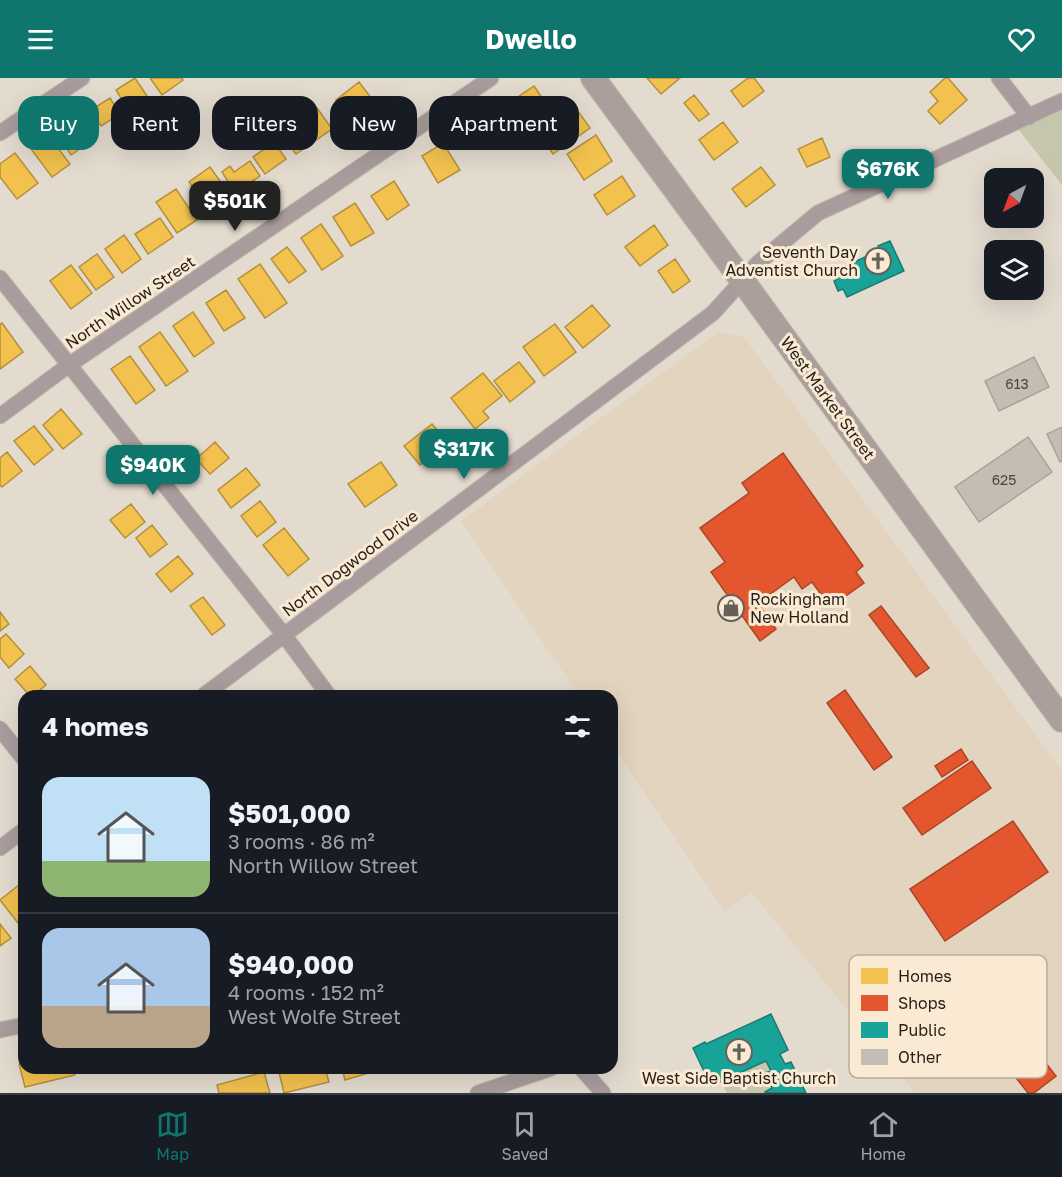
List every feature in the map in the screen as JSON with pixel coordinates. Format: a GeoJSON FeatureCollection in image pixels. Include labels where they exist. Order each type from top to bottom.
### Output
{"type":"FeatureCollection","features":[{"type":"Feature","properties":{"kind":"main road","name":"West Market Street"},"geometry":{"type":"LineString","coordinates":[[593,78],[1062,720]]}},
{"type":"Feature","properties":{"kind":"street"},"geometry":{"type":"LineString","coordinates":[[0,133],[82,78]]}},
{"type":"Feature","properties":{"kind":"street","name":"North Willow Street"},"geometry":{"type":"LineString","coordinates":[[0,416],[69,365],[491,78]]}},
{"type":"Feature","properties":{"kind":"street"},"geometry":{"type":"LineString","coordinates":[[999,78],[1029,117]]}},
{"type":"Feature","properties":{"kind":"street","name":"North Dogwood Drive"},"geometry":{"type":"LineString","coordinates":[[211,690],[713,313],[758,262],[818,213],[1062,101]]}},
{"type":"Feature","properties":{"kind":"street"},"geometry":{"type":"LineString","coordinates":[[0,278],[284,635],[325,690]]}},
{"type":"Feature","properties":{"kind":"street"},"geometry":{"type":"LineString","coordinates":[[0,729],[18,752]]}},
{"type":"Feature","properties":{"kind":"street"},"geometry":{"type":"LineString","coordinates":[[0,848],[18,834]]}},
{"type":"Feature","properties":{"kind":"street"},"geometry":{"type":"LineString","coordinates":[[0,1030],[18,1026]]}},
{"type":"Feature","properties":{"kind":"street"},"geometry":{"type":"LineString","coordinates":[[478,1093],[534,1074]]}},
{"type":"Feature","properties":{"kind":"street"},"geometry":{"type":"LineString","coordinates":[[586,1074],[603,1093]]}},
{"type":"Feature","properties":{"kind":"shaded area","name":"Rockingham New Holland"},"geometry":{"type":"Polygon","coordinates":[[[718,332],[744,337],[1062,771],[1062,1093],[915,1093],[903,1078],[1047,1078],[1047,955],[849,955],[849,1012],[752,893],[724,911],[618,754],[618,690],[575,690],[461,521],[718,332]]]}},
{"type":"Feature","properties":{"kind":"green space"},"geometry":{"type":"Polygon","coordinates":[[[1062,103],[1062,185],[1014,124],[1062,103]]]}},
{"type":"Feature","properties":{"kind":"green space"},"geometry":{"type":"Polygon","coordinates":[[[766,1061],[771,1071],[765,1074],[772,1088],[765,1093],[727,1093],[721,1081],[766,1061]]]}},
{"type":"Feature","properties":{"kind":"building: Homes"},"geometry":{"type":"Polygon","coordinates":[[[135,78],[147,96],[120,96],[116,90],[135,78]]]}},
{"type":"Feature","properties":{"kind":"building: Homes"},"geometry":{"type":"Polygon","coordinates":[[[150,78],[182,78],[183,80],[162,95],[150,78]]]}},
{"type":"Feature","properties":{"kind":"building: Homes"},"geometry":{"type":"Polygon","coordinates":[[[647,78],[680,78],[661,94],[647,78]]]}},
{"type":"Feature","properties":{"kind":"building: Homes"},"geometry":{"type":"Polygon","coordinates":[[[748,78],[754,78],[764,91],[743,107],[731,91],[748,78]]]}},
{"type":"Feature","properties":{"kind":"building: Homes"},"geometry":{"type":"Polygon","coordinates":[[[945,78],[948,78],[967,100],[940,124],[928,111],[938,101],[930,92],[945,78]]]}},
{"type":"Feature","properties":{"kind":"building: Homes"},"geometry":{"type":"Polygon","coordinates":[[[359,82],[370,96],[341,96],[359,82]]]}},
{"type":"Feature","properties":{"kind":"building: Homes"},"geometry":{"type":"Polygon","coordinates":[[[534,86],[541,96],[519,96],[534,86]]]}},
{"type":"Feature","properties":{"kind":"building: Homes"},"geometry":{"type":"Polygon","coordinates":[[[694,95],[709,114],[699,121],[684,103],[694,95]]]}},
{"type":"Feature","properties":{"kind":"building: Homes"},"geometry":{"type":"Polygon","coordinates":[[[110,98],[111,100],[111,120],[101,126],[99,123],[99,105],[110,98]]]}},
{"type":"Feature","properties":{"kind":"building: Homes"},"geometry":{"type":"Polygon","coordinates":[[[318,109],[330,126],[330,130],[318,139],[318,109]]]}},
{"type":"Feature","properties":{"kind":"building: Homes"},"geometry":{"type":"Polygon","coordinates":[[[579,113],[590,128],[579,136],[579,113]]]}},
{"type":"Feature","properties":{"kind":"building: Homes"},"geometry":{"type":"Polygon","coordinates":[[[723,122],[738,142],[714,160],[699,140],[723,122]]]}},
{"type":"Feature","properties":{"kind":"building: Homes"},"geometry":{"type":"Polygon","coordinates":[[[596,135],[612,161],[584,180],[567,154],[573,150],[579,150],[579,146],[596,135]]]}},
{"type":"Feature","properties":{"kind":"building: Homes"},"geometry":{"type":"Polygon","coordinates":[[[822,138],[830,157],[807,167],[798,149],[822,138]]]}},
{"type":"Feature","properties":{"kind":"building: Homes"},"geometry":{"type":"Polygon","coordinates":[[[32,150],[60,150],[70,164],[52,177],[32,150]]]}},
{"type":"Feature","properties":{"kind":"building: Homes"},"geometry":{"type":"Polygon","coordinates":[[[68,150],[78,150],[71,155],[68,150]]]}},
{"type":"Feature","properties":{"kind":"building: Homes"},"geometry":{"type":"Polygon","coordinates":[[[263,150],[280,150],[286,159],[265,174],[253,157],[263,150]]]}},
{"type":"Feature","properties":{"kind":"building: Homes"},"geometry":{"type":"Polygon","coordinates":[[[432,150],[447,150],[460,170],[438,183],[422,156],[432,150]]]}},
{"type":"Feature","properties":{"kind":"building: Homes"},"geometry":{"type":"Polygon","coordinates":[[[15,153],[38,183],[17,199],[0,177],[0,164],[15,153]]]}},
{"type":"Feature","properties":{"kind":"building: Homes"},"geometry":{"type":"Polygon","coordinates":[[[250,161],[260,176],[235,193],[222,172],[230,166],[234,172],[250,161]]]}},
{"type":"Feature","properties":{"kind":"building: Homes"},"geometry":{"type":"Polygon","coordinates":[[[210,167],[230,195],[209,211],[189,182],[210,167]]]}},
{"type":"Feature","properties":{"kind":"building: Homes"},"geometry":{"type":"Polygon","coordinates":[[[761,167],[775,185],[746,207],[732,189],[761,167]]]}},
{"type":"Feature","properties":{"kind":"building: Homes"},"geometry":{"type":"Polygon","coordinates":[[[622,176],[635,196],[607,215],[594,195],[622,176]]]}},
{"type":"Feature","properties":{"kind":"building: Homes"},"geometry":{"type":"Polygon","coordinates":[[[394,181],[409,205],[387,220],[371,196],[394,181]]]}},
{"type":"Feature","properties":{"kind":"building: Homes"},"geometry":{"type":"Polygon","coordinates":[[[176,189],[197,220],[177,233],[156,202],[176,189]]]}},
{"type":"Feature","properties":{"kind":"building: Homes"},"geometry":{"type":"Polygon","coordinates":[[[355,203],[374,233],[351,246],[333,217],[355,203]]]}},
{"type":"Feature","properties":{"kind":"building: Homes"},"geometry":{"type":"Polygon","coordinates":[[[160,218],[173,237],[148,254],[135,234],[160,218]]]}},
{"type":"Feature","properties":{"kind":"building: Homes"},"geometry":{"type":"Polygon","coordinates":[[[321,224],[343,256],[322,270],[301,238],[321,224]]]}},
{"type":"Feature","properties":{"kind":"building: Homes"},"geometry":{"type":"Polygon","coordinates":[[[654,225],[668,245],[640,266],[625,247],[654,225]]]}},
{"type":"Feature","properties":{"kind":"building: Homes"},"geometry":{"type":"Polygon","coordinates":[[[124,235],[141,259],[122,273],[105,249],[124,235]]]}},
{"type":"Feature","properties":{"kind":"building: Homes"},"geometry":{"type":"Polygon","coordinates":[[[287,247],[306,271],[289,283],[271,259],[287,247]]]}},
{"type":"Feature","properties":{"kind":"building: Homes"},"geometry":{"type":"Polygon","coordinates":[[[97,254],[114,277],[96,290],[79,267],[97,254]]]}},
{"type":"Feature","properties":{"kind":"building: Homes"},"geometry":{"type":"Polygon","coordinates":[[[675,259],[690,281],[673,293],[658,271],[675,259]]]}},
{"type":"Feature","properties":{"kind":"building: Homes"},"geometry":{"type":"Polygon","coordinates":[[[260,264],[287,303],[265,318],[238,279],[260,264]]]}},
{"type":"Feature","properties":{"kind":"building: Homes"},"geometry":{"type":"Polygon","coordinates":[[[71,265],[92,293],[71,309],[50,281],[71,265]]]}},
{"type":"Feature","properties":{"kind":"building: Homes"},"geometry":{"type":"Polygon","coordinates":[[[226,290],[245,318],[224,331],[206,303],[226,290]]]}},
{"type":"Feature","properties":{"kind":"building: Homes"},"geometry":{"type":"Polygon","coordinates":[[[592,305],[610,326],[583,348],[565,327],[592,305]]]}},
{"type":"Feature","properties":{"kind":"building: Homes"},"geometry":{"type":"Polygon","coordinates":[[[193,312],[214,343],[194,357],[173,326],[193,312]]]}},
{"type":"Feature","properties":{"kind":"building: Homes"},"geometry":{"type":"Polygon","coordinates":[[[2,323],[23,352],[0,369],[0,324],[2,323]]]}},
{"type":"Feature","properties":{"kind":"building: Homes"},"geometry":{"type":"Polygon","coordinates":[[[555,324],[576,352],[544,376],[523,347],[555,324]]]}},
{"type":"Feature","properties":{"kind":"building: Homes"},"geometry":{"type":"Polygon","coordinates":[[[160,332],[188,371],[166,386],[139,347],[160,332]]]}},
{"type":"Feature","properties":{"kind":"building: Homes"},"geometry":{"type":"Polygon","coordinates":[[[130,356],[155,390],[136,404],[111,369],[130,356]]]}},
{"type":"Feature","properties":{"kind":"building: Homes"},"geometry":{"type":"Polygon","coordinates":[[[519,362],[535,382],[510,402],[494,381],[519,362]]]}},
{"type":"Feature","properties":{"kind":"building: Homes"},"geometry":{"type":"Polygon","coordinates":[[[483,373],[502,396],[483,411],[489,418],[475,429],[451,398],[483,373]]]}},
{"type":"Feature","properties":{"kind":"building: Homes"},"geometry":{"type":"Polygon","coordinates":[[[61,409],[82,434],[63,449],[43,425],[61,409]]]}},
{"type":"Feature","properties":{"kind":"building: Homes"},"geometry":{"type":"Polygon","coordinates":[[[432,424],[448,443],[420,465],[404,446],[432,424]]]}},
{"type":"Feature","properties":{"kind":"building: Homes"},"geometry":{"type":"Polygon","coordinates":[[[34,426],[53,450],[34,465],[14,441],[34,426]]]}},
{"type":"Feature","properties":{"kind":"building: Homes"},"geometry":{"type":"Polygon","coordinates":[[[215,442],[229,458],[210,474],[196,459],[215,442]]]}},
{"type":"Feature","properties":{"kind":"building: Homes"},"geometry":{"type":"Polygon","coordinates":[[[7,452],[22,471],[2,487],[0,485],[0,458],[7,452]]]}},
{"type":"Feature","properties":{"kind":"building: Homes"},"geometry":{"type":"Polygon","coordinates":[[[381,462],[397,485],[365,507],[348,484],[381,462]]]}},
{"type":"Feature","properties":{"kind":"building: Homes"},"geometry":{"type":"Polygon","coordinates":[[[246,468],[260,485],[231,508],[218,490],[246,468]]]}},
{"type":"Feature","properties":{"kind":"building: Homes"},"geometry":{"type":"Polygon","coordinates":[[[260,501],[276,522],[257,537],[241,516],[260,501]]]}},
{"type":"Feature","properties":{"kind":"building: Homes"},"geometry":{"type":"Polygon","coordinates":[[[131,504],[145,522],[125,538],[110,520],[131,504]]]}},
{"type":"Feature","properties":{"kind":"building: Homes"},"geometry":{"type":"Polygon","coordinates":[[[152,525],[167,544],[150,557],[136,538],[152,525]]]}},
{"type":"Feature","properties":{"kind":"building: Homes"},"geometry":{"type":"Polygon","coordinates":[[[284,528],[309,559],[288,576],[263,545],[284,528]]]}},
{"type":"Feature","properties":{"kind":"building: Homes"},"geometry":{"type":"Polygon","coordinates":[[[178,556],[193,574],[171,592],[156,574],[178,556]]]}},
{"type":"Feature","properties":{"kind":"building: Homes"},"geometry":{"type":"Polygon","coordinates":[[[203,597],[225,625],[212,635],[190,606],[203,597]]]}},
{"type":"Feature","properties":{"kind":"building: Homes"},"geometry":{"type":"Polygon","coordinates":[[[0,612],[9,624],[0,631],[0,612]]]}},
{"type":"Feature","properties":{"kind":"building: Homes"},"geometry":{"type":"Polygon","coordinates":[[[6,634],[24,654],[9,668],[0,657],[0,639],[6,634]]]}},
{"type":"Feature","properties":{"kind":"building: Homes"},"geometry":{"type":"Polygon","coordinates":[[[30,666],[46,685],[40,690],[25,690],[15,679],[30,666]]]}},
{"type":"Feature","properties":{"kind":"building: Homes"},"geometry":{"type":"Polygon","coordinates":[[[18,886],[18,923],[0,900],[18,886]]]}},
{"type":"Feature","properties":{"kind":"building: Homes"},"geometry":{"type":"Polygon","coordinates":[[[0,924],[11,938],[0,946],[0,924]]]}},
{"type":"Feature","properties":{"kind":"building: Homes"},"geometry":{"type":"Polygon","coordinates":[[[22,1074],[75,1074],[75,1075],[25,1087],[22,1074]]]}},
{"type":"Feature","properties":{"kind":"building: Homes"},"geometry":{"type":"Polygon","coordinates":[[[265,1074],[270,1093],[219,1093],[217,1085],[265,1074]]]}},
{"type":"Feature","properties":{"kind":"building: Homes"},"geometry":{"type":"Polygon","coordinates":[[[279,1074],[327,1074],[329,1082],[284,1093],[279,1074]]]}},
{"type":"Feature","properties":{"kind":"building: Homes"},"geometry":{"type":"Polygon","coordinates":[[[344,1074],[365,1074],[345,1080],[344,1074]]]}},
{"type":"Feature","properties":{"kind":"building: Shops"},"geometry":{"type":"Polygon","coordinates":[[[783,453],[863,566],[856,572],[864,583],[830,607],[812,582],[802,589],[794,577],[758,603],[776,629],[760,641],[711,572],[725,562],[700,528],[749,493],[742,483],[783,453]]]}},
{"type":"Feature","properties":{"kind":"building: Shops"},"geometry":{"type":"Polygon","coordinates":[[[881,606],[929,668],[916,677],[869,615],[881,606]]]}},
{"type":"Feature","properties":{"kind":"building: Shops"},"geometry":{"type":"Polygon","coordinates":[[[845,690],[892,757],[874,770],[827,703],[845,690]]]}},
{"type":"Feature","properties":{"kind":"building: Shops"},"geometry":{"type":"Polygon","coordinates":[[[961,749],[968,760],[942,777],[935,766],[961,749]]]}},
{"type":"Feature","properties":{"kind":"building: Shops"},"geometry":{"type":"Polygon","coordinates":[[[972,761],[991,788],[922,835],[903,808],[972,761]]]}},
{"type":"Feature","properties":{"kind":"building: Shops"},"geometry":{"type":"Polygon","coordinates":[[[1013,821],[1048,872],[945,941],[910,889],[1013,821]]]}},
{"type":"Feature","properties":{"kind":"building: Shops"},"geometry":{"type":"Polygon","coordinates":[[[1047,1064],[1056,1076],[1034,1093],[1028,1093],[1016,1078],[1047,1078],[1047,1064]]]}},
{"type":"Feature","properties":{"kind":"building: Public","name":"Seventh Day Adventist Church"},"geometry":{"type":"Polygon","coordinates":[[[890,241],[904,271],[847,297],[843,289],[838,291],[834,281],[838,279],[835,271],[880,250],[878,246],[890,241]]]}},
{"type":"Feature","properties":{"kind":"building: Public","name":"West Side Baptist Church"},"geometry":{"type":"Polygon","coordinates":[[[771,1014],[788,1050],[780,1054],[785,1064],[791,1062],[806,1093],[765,1093],[772,1088],[765,1073],[771,1071],[766,1061],[711,1086],[693,1048],[771,1014]]]}},
{"type":"Feature","properties":{"kind":"building: Other"},"geometry":{"type":"Polygon","coordinates":[[[1034,357],[1049,387],[999,411],[985,381],[1034,357]]]}},
{"type":"Feature","properties":{"kind":"building: Other"},"geometry":{"type":"Polygon","coordinates":[[[1062,427],[1062,461],[1060,462],[1047,434],[1062,427]]]}},
{"type":"Feature","properties":{"kind":"building: Other"},"geometry":{"type":"Polygon","coordinates":[[[1028,437],[1052,472],[979,522],[955,487],[1028,437]]]}},
{"type":"Feature","properties":{"kind":"place","name":"Seventh Day Adventist Church"},"geometry":{"type":"Point","coordinates":[878,261]}},
{"type":"Feature","properties":{"kind":"place","name":"Rockingham New Holland"},"geometry":{"type":"Point","coordinates":[731,608]}},
{"type":"Feature","properties":{"kind":"place","name":"West Side Baptist Church"},"geometry":{"type":"Point","coordinates":[739,1052]}}]}
